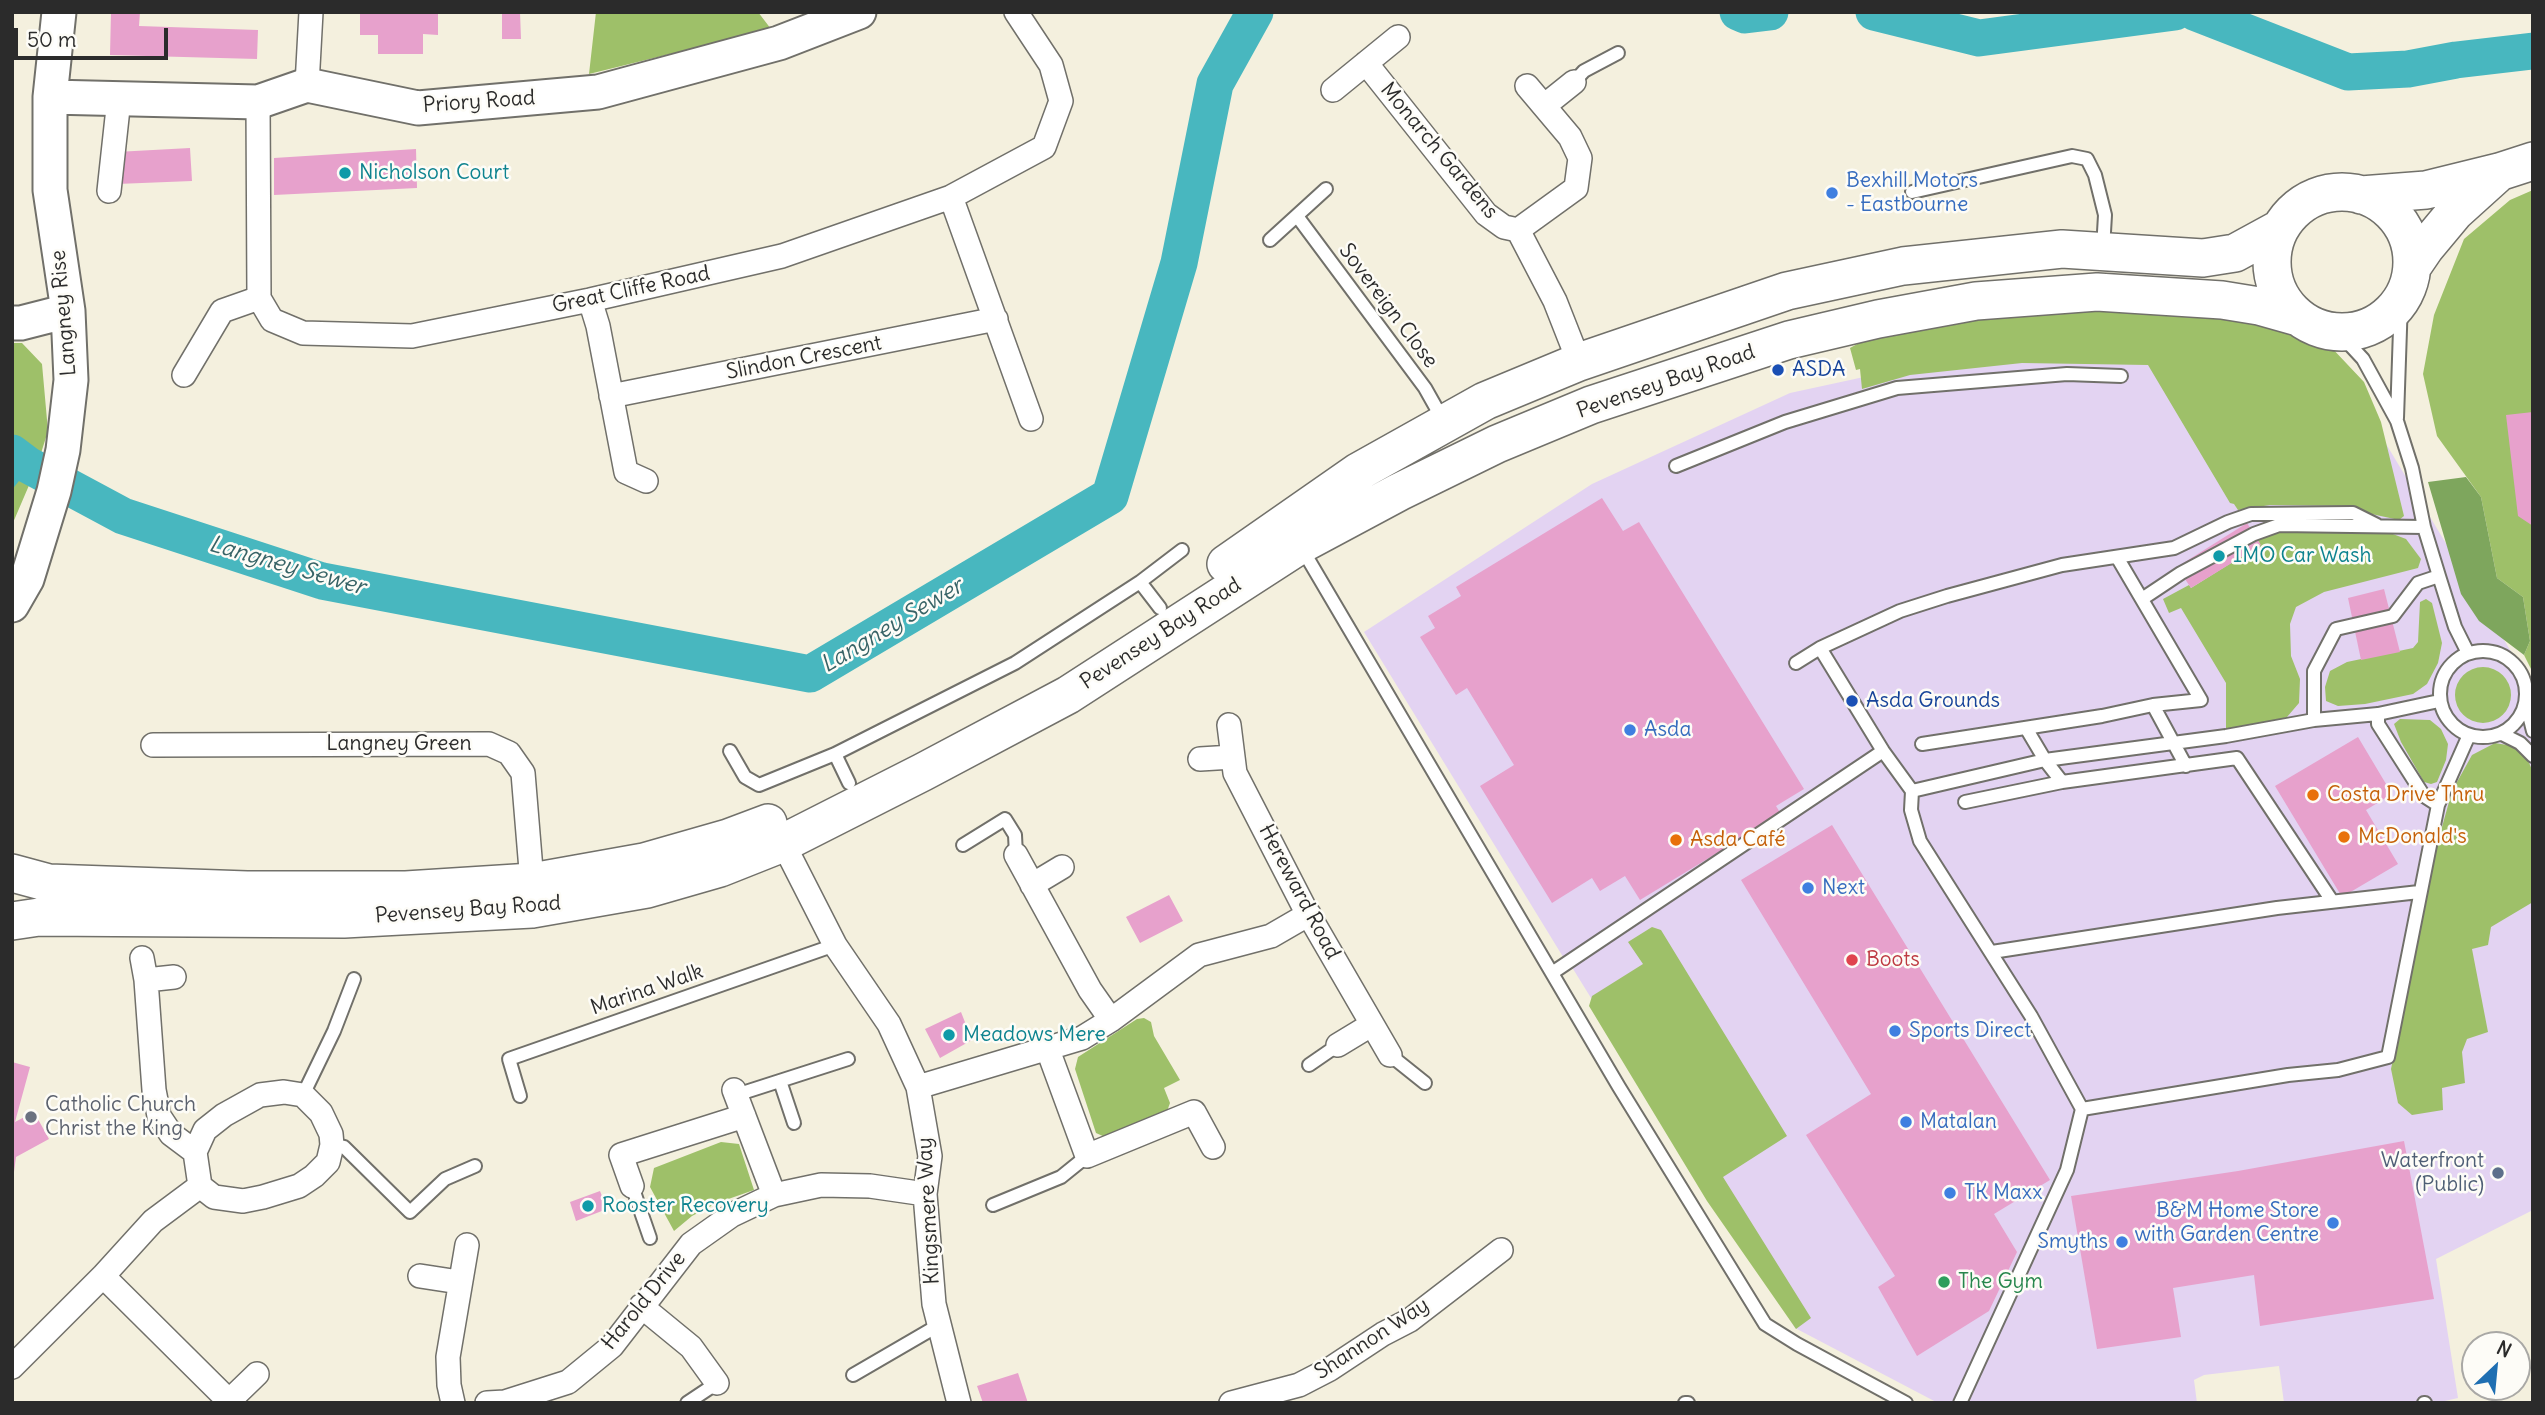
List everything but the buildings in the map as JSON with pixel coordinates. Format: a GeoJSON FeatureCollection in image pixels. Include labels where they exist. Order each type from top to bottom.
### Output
{"type":"FeatureCollection","features":[{"type":"Feature","properties":{"kind":"main road"},"geometry":{"type":"LineString","coordinates":[[2361,195],[2426,190],[2516,167]]}},
{"type":"Feature","properties":{"kind":"main road"},"geometry":{"type":"LineString","coordinates":[[2407,283],[2409,241],[2400,223],[2386,208],[2361,195],[2349,192],[2328,193],[2308,200],[2291,213],[2279,229],[2272,251],[2272,273],[2279,294],[2298,317],[2322,329],[2357,331],[2389,314],[2407,283],[2425,248],[2455,212],[2516,167]]}},
{"type":"Feature","properties":{"kind":"main road","name":"Pevensey Bay Road"},"geometry":{"type":"LineString","coordinates":[[12,873],[48,883],[247,890],[406,890],[533,882],[644,862],[728,838],[796,811],[842,769],[1007,702],[1084,658],[1150,595],[1444,422],[1485,401],[1579,362],[1796,288],[1903,266],[2062,249],[2203,258],[2235,253],[2279,229]]}},
{"type":"Feature","properties":{"kind":"main road","name":"Pevensey Bay Road"},"geometry":{"type":"LineString","coordinates":[[12,921],[39,917],[344,919],[532,909],[647,889],[720,868],[783,843],[1068,695],[1300,545],[1497,443],[1591,405],[1790,340],[1878,319],[1976,301],[2097,292],[2222,300],[2259,306],[2298,317]]}},
{"type":"Feature","properties":{"kind":"street","name":"Langney Rise"},"geometry":{"type":"LineString","coordinates":[[12,605],[27,579],[54,491],[63,450],[71,380],[68,311],[50,190],[50,97],[59,12]]}},
{"type":"Feature","properties":{"kind":"street"},"geometry":{"type":"LineString","coordinates":[[50,97],[258,102],[307,85],[311,12]]}},
{"type":"Feature","properties":{"kind":"street","name":"Priory Road"},"geometry":{"type":"LineString","coordinates":[[307,85],[418,108],[598,92],[779,43],[859,12]]}},
{"type":"Feature","properties":{"kind":"street","name":"Great Cliffe Road"},"geometry":{"type":"LineString","coordinates":[[259,298],[272,320],[303,333],[412,336],[590,300],[782,256],[951,197],[1044,146],[1061,102],[1051,65],[1016,12]]}},
{"type":"Feature","properties":{"kind":"street","name":"Monarch Gardens"},"geometry":{"type":"LineString","coordinates":[[1333,90],[1398,37]]}},
{"type":"Feature","properties":{"kind":"street","name":"Monarch Gardens"},"geometry":{"type":"LineString","coordinates":[[1366,63],[1486,214],[1504,227],[1518,230],[1576,188],[1580,158],[1570,137],[1527,86]]}},
{"type":"Feature","properties":{"kind":"street"},"geometry":{"type":"LineString","coordinates":[[1544,106],[1574,82]]}},
{"type":"Feature","properties":{"kind":"street"},"geometry":{"type":"LineString","coordinates":[[109,191],[119,99]]}},
{"type":"Feature","properties":{"kind":"street"},"geometry":{"type":"LineString","coordinates":[[184,375],[222,312],[259,298],[258,102]]}},
{"type":"Feature","properties":{"kind":"street"},"geometry":{"type":"LineString","coordinates":[[951,197],[1031,419]]}},
{"type":"Feature","properties":{"kind":"street","name":"Monarch Gardens"},"geometry":{"type":"LineString","coordinates":[[1518,230],[1555,301],[1579,362]]}},
{"type":"Feature","properties":{"kind":"street"},"geometry":{"type":"LineString","coordinates":[[590,300],[598,326],[626,472],[646,481]]}},
{"type":"Feature","properties":{"kind":"street"},"geometry":{"type":"LineString","coordinates":[[12,323],[68,311]]}},
{"type":"Feature","properties":{"kind":"street","name":"Slindon Crescent"},"geometry":{"type":"LineString","coordinates":[[611,396],[996,319]]}},
{"type":"Feature","properties":{"kind":"street","name":"Hereward Road"},"geometry":{"type":"LineString","coordinates":[[1229,725],[1235,772],[1309,914],[1390,1055]]}},
{"type":"Feature","properties":{"kind":"street","name":"Langney Green"},"geometry":{"type":"LineString","coordinates":[[153,746],[489,744],[509,753],[523,773],[533,882]]}},
{"type":"Feature","properties":{"kind":"street"},"geometry":{"type":"LineString","coordinates":[[1200,759],[1233,757]]}},
{"type":"Feature","properties":{"kind":"street","name":"Kingsmere Way"},"geometry":{"type":"LineString","coordinates":[[783,843],[835,945],[889,1024],[918,1087],[930,1156],[925,1194],[934,1304],[959,1403]]}},
{"type":"Feature","properties":{"kind":"street"},"geometry":{"type":"LineString","coordinates":[[1016,855],[1090,990],[1111,1020]]}},
{"type":"Feature","properties":{"kind":"street"},"geometry":{"type":"LineString","coordinates":[[1032,885],[1062,867]]}},
{"type":"Feature","properties":{"kind":"street"},"geometry":{"type":"LineString","coordinates":[[918,1087],[1082,1038],[1199,955],[1271,936],[1309,914]]}},
{"type":"Feature","properties":{"kind":"street"},"geometry":{"type":"LineString","coordinates":[[174,977],[144,969],[150,1056],[159,1116],[171,1134],[195,1152]]}},
{"type":"Feature","properties":{"kind":"street"},"geometry":{"type":"LineString","coordinates":[[1338,1045],[1371,1026]]}},
{"type":"Feature","properties":{"kind":"street"},"geometry":{"type":"LineString","coordinates":[[1048,1050],[1087,1156],[1194,1112],[1213,1147]]}},
{"type":"Feature","properties":{"kind":"street"},"geometry":{"type":"LineString","coordinates":[[284,1092],[303,1095],[321,1113],[331,1134],[332,1145],[328,1162],[314,1176],[299,1186],[243,1201],[214,1197],[200,1186],[195,1152],[205,1130],[224,1115],[260,1095],[284,1092]]}},
{"type":"Feature","properties":{"kind":"street"},"geometry":{"type":"LineString","coordinates":[[632,1186],[621,1155],[738,1100],[774,1195]]}},
{"type":"Feature","properties":{"kind":"street","name":"Harold Drive"},"geometry":{"type":"LineString","coordinates":[[487,1403],[505,1402],[568,1382],[612,1346],[691,1244],[732,1215],[774,1195],[821,1185],[870,1186],[925,1194]]}},
{"type":"Feature","properties":{"kind":"street"},"geometry":{"type":"LineString","coordinates":[[12,1367],[153,1222],[200,1186]]}},
{"type":"Feature","properties":{"kind":"street"},"geometry":{"type":"LineString","coordinates":[[453,1403],[448,1357],[467,1245]]}},
{"type":"Feature","properties":{"kind":"street","name":"Shannon Way"},"geometry":{"type":"LineString","coordinates":[[1231,1403],[1299,1385],[1330,1369],[1383,1334],[1410,1320],[1501,1250]]}},
{"type":"Feature","properties":{"kind":"street"},"geometry":{"type":"LineString","coordinates":[[103,1276],[228,1402],[257,1374]]}},
{"type":"Feature","properties":{"kind":"street"},"geometry":{"type":"LineString","coordinates":[[420,1276],[459,1282]]}},
{"type":"Feature","properties":{"kind":"street"},"geometry":{"type":"LineString","coordinates":[[641,1306],[691,1347],[717,1383]]}},
{"type":"Feature","properties":{"kind":"lane"},"geometry":{"type":"LineString","coordinates":[[1574,82],[1584,71],[1618,54]]}},
{"type":"Feature","properties":{"kind":"lane"},"geometry":{"type":"LineString","coordinates":[[1912,192],[2072,156],[2087,159],[2095,175],[2105,215],[2103,250]]}},
{"type":"Feature","properties":{"kind":"lane"},"geometry":{"type":"LineString","coordinates":[[1270,240],[1325,190]]}},
{"type":"Feature","properties":{"kind":"lane","name":"Sovereign Close"},"geometry":{"type":"LineString","coordinates":[[1297,216],[1425,388],[1444,422]]}},
{"type":"Feature","properties":{"kind":"lane"},"geometry":{"type":"LineString","coordinates":[[2397,421],[2407,283]]}},
{"type":"Feature","properties":{"kind":"lane"},"geometry":{"type":"LineString","coordinates":[[2338,332],[2363,359],[2397,421],[2412,468],[2424,527],[2455,627],[2468,653]]}},
{"type":"Feature","properties":{"kind":"lane"},"geometry":{"type":"LineString","coordinates":[[1676,466],[1785,422],[1897,388],[2067,374],[2121,376]]}},
{"type":"Feature","properties":{"kind":"lane"},"geometry":{"type":"LineString","coordinates":[[1796,663],[1820,648],[1900,611],[2062,565],[2174,548],[2214,528],[2251,514],[2353,513],[2377,525]]}},
{"type":"Feature","properties":{"kind":"lane"},"geometry":{"type":"LineString","coordinates":[[2142,599],[2181,573],[2242,540],[2279,526],[2424,527]]}},
{"type":"Feature","properties":{"kind":"lane"},"geometry":{"type":"LineString","coordinates":[[1300,545],[1704,1228],[1765,1324],[1906,1403]]}},
{"type":"Feature","properties":{"kind":"lane"},"geometry":{"type":"LineString","coordinates":[[1150,595],[1182,550]]}},
{"type":"Feature","properties":{"kind":"lane"},"geometry":{"type":"LineString","coordinates":[[1923,744],[2153,705],[2201,700],[2117,557]]}},
{"type":"Feature","properties":{"kind":"lane"},"geometry":{"type":"LineString","coordinates":[[2314,720],[2314,671],[2336,629],[2393,616],[2418,583],[2440,576]]}},
{"type":"Feature","properties":{"kind":"lane"},"geometry":{"type":"LineString","coordinates":[[1820,648],[1883,751],[1912,791],[1911,810],[1920,841],[2031,1016],[2082,1109],[2067,1170],[1960,1403]]}},
{"type":"Feature","properties":{"kind":"lane"},"geometry":{"type":"LineString","coordinates":[[2526,703],[2513,726],[2501,734],[2480,738],[2452,725],[2439,701],[2444,675],[2450,665],[2468,653],[2494,652],[2506,657],[2523,677],[2533,731]]}},
{"type":"Feature","properties":{"kind":"lane"},"geometry":{"type":"LineString","coordinates":[[1912,791],[2045,760],[2174,744],[2314,720],[2378,714],[2439,701]]}},
{"type":"Feature","properties":{"kind":"lane"},"geometry":{"type":"LineString","coordinates":[[2153,705],[2186,766]]}},
{"type":"Feature","properties":{"kind":"lane"},"geometry":{"type":"LineString","coordinates":[[2378,714],[2378,724],[2424,796],[2438,805]]}},
{"type":"Feature","properties":{"kind":"lane"},"geometry":{"type":"LineString","coordinates":[[2026,728],[2062,782]]}},
{"type":"Feature","properties":{"kind":"lane"},"geometry":{"type":"LineString","coordinates":[[2501,734],[2520,744],[2533,756]]}},
{"type":"Feature","properties":{"kind":"lane"},"geometry":{"type":"LineString","coordinates":[[2082,1109],[2288,1075],[2338,1070],[2388,1057],[2438,805],[2469,735]]}},
{"type":"Feature","properties":{"kind":"lane"},"geometry":{"type":"LineString","coordinates":[[730,751],[744,777],[759,786],[842,769]]}},
{"type":"Feature","properties":{"kind":"lane"},"geometry":{"type":"LineString","coordinates":[[1552,973],[1883,751]]}},
{"type":"Feature","properties":{"kind":"lane"},"geometry":{"type":"LineString","coordinates":[[1965,802],[2062,782],[2237,758],[2332,901]]}},
{"type":"Feature","properties":{"kind":"lane"},"geometry":{"type":"LineString","coordinates":[[963,845],[1005,819],[1014,835],[1016,855]]}},
{"type":"Feature","properties":{"kind":"lane"},"geometry":{"type":"LineString","coordinates":[[1992,952],[2264,909],[2419,892]]}},
{"type":"Feature","properties":{"kind":"lane","name":"Marina Walk"},"geometry":{"type":"LineString","coordinates":[[520,1097],[509,1059],[835,945]]}},
{"type":"Feature","properties":{"kind":"lane"},"geometry":{"type":"LineString","coordinates":[[303,1095],[334,1031],[354,979]]}},
{"type":"Feature","properties":{"kind":"lane"},"geometry":{"type":"LineString","coordinates":[[1309,1065],[1338,1045]]}},
{"type":"Feature","properties":{"kind":"lane"},"geometry":{"type":"LineString","coordinates":[[1390,1055],[1425,1083]]}},
{"type":"Feature","properties":{"kind":"lane"},"geometry":{"type":"LineString","coordinates":[[738,1100],[780,1081],[848,1059]]}},
{"type":"Feature","properties":{"kind":"lane"},"geometry":{"type":"LineString","coordinates":[[780,1081],[794,1123]]}},
{"type":"Feature","properties":{"kind":"lane"},"geometry":{"type":"LineString","coordinates":[[332,1145],[344,1147],[410,1212],[445,1179],[475,1166]]}},
{"type":"Feature","properties":{"kind":"lane"},"geometry":{"type":"LineString","coordinates":[[993,1205],[1061,1177],[1087,1156]]}},
{"type":"Feature","properties":{"kind":"lane"},"geometry":{"type":"LineString","coordinates":[[632,1186],[650,1238]]}},
{"type":"Feature","properties":{"kind":"lane"},"geometry":{"type":"LineString","coordinates":[[853,1374],[939,1325]]}},
{"type":"Feature","properties":{"kind":"lane"},"geometry":{"type":"LineString","coordinates":[[687,1403],[717,1383]]}},
{"type":"Feature","properties":{"kind":"shaded area"},"geometry":{"type":"Polygon","coordinates":[[[2139,351],[2359,399],[2533,688],[2533,1210],[2436,1259],[2458,1398],[2436,1403],[2284,1403],[2279,1366],[2204,1375],[2194,1380],[2197,1403],[1938,1403],[1795,1328],[1364,632],[1592,484],[1790,393],[1947,359],[2139,351]]]}},
{"type":"Feature","properties":{"kind":"green space"},"geometry":{"type":"Polygon","coordinates":[[[596,12],[758,12],[771,29],[589,74],[596,12]]]}},
{"type":"Feature","properties":{"kind":"green space"},"geometry":{"type":"Polygon","coordinates":[[[2533,190],[2533,673],[2524,655],[2530,641],[2523,597],[2497,578],[2481,497],[2437,436],[2423,374],[2434,315],[2464,239],[2510,200],[2533,190]]]}},
{"type":"Feature","properties":{"kind":"green space"},"geometry":{"type":"Polygon","coordinates":[[[2044,306],[2183,309],[2270,324],[2330,346],[2364,382],[2381,422],[2404,516],[2399,520],[2350,506],[2270,505],[2238,510],[2230,503],[2148,365],[2022,363],[1910,375],[1862,389],[1860,369],[1856,370],[1850,348],[1879,332],[2044,306]]]}},
{"type":"Feature","properties":{"kind":"green space"},"geometry":{"type":"Polygon","coordinates":[[[12,343],[22,343],[42,364],[48,431],[36,469],[12,525],[12,343]]]}},
{"type":"Feature","properties":{"kind":"green space"},"geometry":{"type":"Polygon","coordinates":[[[2466,477],[2481,497],[2497,578],[2523,597],[2530,641],[2524,655],[2479,621],[2461,594],[2428,482],[2466,477]]]}},
{"type":"Feature","properties":{"kind":"green space"},"geometry":{"type":"Polygon","coordinates":[[[2385,531],[2406,539],[2421,559],[2418,568],[2324,592],[2296,607],[2290,624],[2291,656],[2300,679],[2299,703],[2287,717],[2226,736],[2226,683],[2181,608],[2169,613],[2163,599],[2189,585],[2191,588],[2260,545],[2257,539],[2276,533],[2385,531]]]}},
{"type":"Feature","properties":{"kind":"green space"},"geometry":{"type":"Polygon","coordinates":[[[2426,599],[2432,603],[2442,643],[2438,663],[2427,684],[2413,694],[2365,704],[2338,706],[2326,701],[2325,687],[2330,671],[2347,662],[2413,648],[2418,642],[2420,602],[2426,599]]]}},
{"type":"Feature","properties":{"kind":"green space"},"geometry":{"type":"Polygon","coordinates":[[[2477,667],[2489,667],[2499,671],[2507,679],[2511,695],[2507,711],[2499,719],[2489,723],[2477,723],[2467,719],[2459,711],[2455,701],[2455,689],[2459,679],[2467,671],[2477,667]]]}},
{"type":"Feature","properties":{"kind":"green space"},"geometry":{"type":"Polygon","coordinates":[[[2400,719],[2430,720],[2441,729],[2448,744],[2446,760],[2437,782],[2424,782],[2394,724],[2400,719]]]}},
{"type":"Feature","properties":{"kind":"green space"},"geometry":{"type":"Polygon","coordinates":[[[2495,743],[2513,746],[2527,758],[2533,772],[2533,902],[2491,927],[2488,945],[2472,949],[2488,1032],[2467,1039],[2462,1052],[2465,1083],[2442,1088],[2443,1110],[2412,1115],[2398,1103],[2391,1069],[2437,845],[2452,791],[2472,755],[2495,743]]]}},
{"type":"Feature","properties":{"kind":"green space"},"geometry":{"type":"Polygon","coordinates":[[[1652,927],[1661,930],[1787,1136],[1723,1177],[1811,1318],[1796,1329],[1707,1201],[1589,1006],[1592,996],[1643,964],[1628,942],[1652,927]]]}},
{"type":"Feature","properties":{"kind":"green space"},"geometry":{"type":"Polygon","coordinates":[[[1144,1018],[1151,1022],[1154,1036],[1180,1080],[1164,1088],[1170,1103],[1166,1114],[1105,1137],[1096,1133],[1075,1069],[1078,1057],[1137,1019],[1144,1018]]]}},
{"type":"Feature","properties":{"kind":"green space"},"geometry":{"type":"Polygon","coordinates":[[[721,1142],[739,1144],[754,1190],[717,1203],[692,1216],[674,1231],[650,1187],[654,1168],[721,1142]]]}},
{"type":"Feature","properties":{"kind":"waterway","name":"Langney Sewer"},"geometry":{"type":"LineString","coordinates":[[12,453],[28,465],[123,516],[322,581],[810,674],[1110,496],[1179,263],[1215,84],[1255,12]]}},
{"type":"Feature","properties":{"kind":"waterway","name":"Langney Sewer"},"geometry":{"type":"LineString","coordinates":[[1738,12],[1745,15],[1770,12]]}},
{"type":"Feature","properties":{"kind":"waterway","name":"Langney Sewer"},"geometry":{"type":"LineString","coordinates":[[1874,12],[1979,38],[2175,12]]}},
{"type":"Feature","properties":{"kind":"waterway","name":"Langney Sewer"},"geometry":{"type":"LineString","coordinates":[[2194,12],[2348,72],[2408,69],[2533,51]]}},
{"type":"Feature","properties":{"kind":"waterway"},"geometry":{"type":"LineString","coordinates":[[12,485],[28,465]]}},
{"type":"Feature","properties":{"kind":"place","name":"Nicholson Court"},"geometry":{"type":"Point","coordinates":[345,173]}},
{"type":"Feature","properties":{"kind":"place","name":"Bexhill Motors - Eastbourne"},"geometry":{"type":"Point","coordinates":[1832,193]}},
{"type":"Feature","properties":{"kind":"place","name":"ASDA"},"geometry":{"type":"Point","coordinates":[1778,370]}},
{"type":"Feature","properties":{"kind":"place","name":"IMO Car Wash"},"geometry":{"type":"Point","coordinates":[2219,556]}},
{"type":"Feature","properties":{"kind":"place","name":"Asda Grounds"},"geometry":{"type":"Point","coordinates":[1852,701]}},
{"type":"Feature","properties":{"kind":"place","name":"Asda"},"geometry":{"type":"Point","coordinates":[1630,730]}},
{"type":"Feature","properties":{"kind":"place","name":"Costa Drive Thru"},"geometry":{"type":"Point","coordinates":[2313,795]}},
{"type":"Feature","properties":{"kind":"place","name":"McDonald's"},"geometry":{"type":"Point","coordinates":[2344,837]}},
{"type":"Feature","properties":{"kind":"place","name":"Asda Café"},"geometry":{"type":"Point","coordinates":[1676,840]}},
{"type":"Feature","properties":{"kind":"place","name":"Next"},"geometry":{"type":"Point","coordinates":[1808,888]}},
{"type":"Feature","properties":{"kind":"place","name":"Boots"},"geometry":{"type":"Point","coordinates":[1852,960]}},
{"type":"Feature","properties":{"kind":"place","name":"Sports Direct"},"geometry":{"type":"Point","coordinates":[1895,1031]}},
{"type":"Feature","properties":{"kind":"place","name":"Meadows Mere"},"geometry":{"type":"Point","coordinates":[949,1035]}},
{"type":"Feature","properties":{"kind":"place","name":"Catholic Church Christ the King"},"geometry":{"type":"Point","coordinates":[31,1117]}},
{"type":"Feature","properties":{"kind":"place","name":"Matalan"},"geometry":{"type":"Point","coordinates":[1906,1122]}},
{"type":"Feature","properties":{"kind":"place","name":"Waterfront (Public)"},"geometry":{"type":"Point","coordinates":[2498,1173]}},
{"type":"Feature","properties":{"kind":"place","name":"TK Maxx"},"geometry":{"type":"Point","coordinates":[1950,1193]}},
{"type":"Feature","properties":{"kind":"place","name":"Rooster Recovery"},"geometry":{"type":"Point","coordinates":[588,1206]}},
{"type":"Feature","properties":{"kind":"place","name":"B&M Home Store with Garden Centre"},"geometry":{"type":"Point","coordinates":[2333,1223]}},
{"type":"Feature","properties":{"kind":"place","name":"Smyths"},"geometry":{"type":"Point","coordinates":[2122,1242]}},
{"type":"Feature","properties":{"kind":"place","name":"The Gym"},"geometry":{"type":"Point","coordinates":[1944,1282]}}]}
